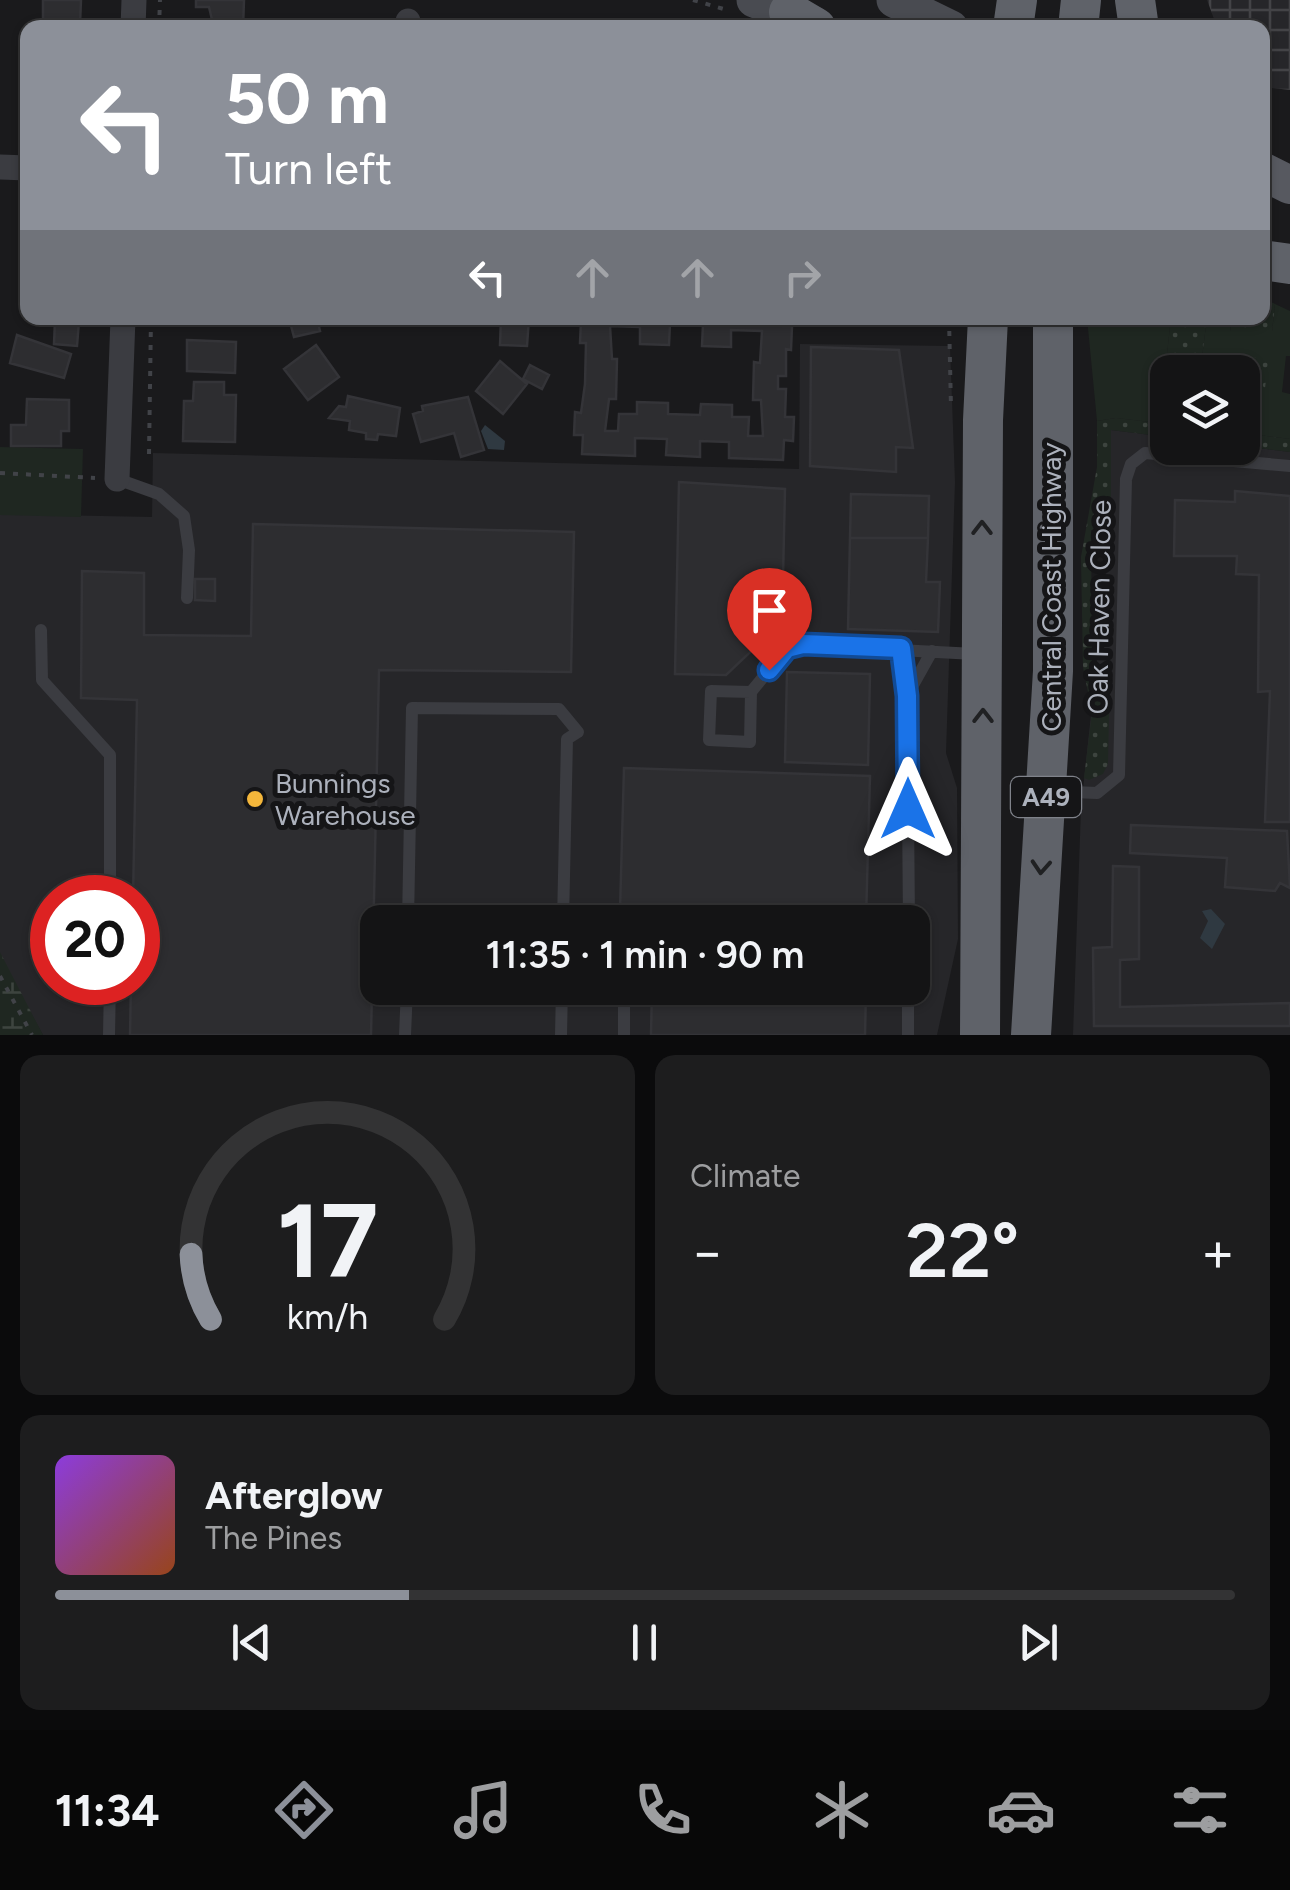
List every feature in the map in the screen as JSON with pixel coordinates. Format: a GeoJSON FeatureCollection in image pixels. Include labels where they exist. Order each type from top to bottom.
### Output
{"type":"FeatureCollection","features":[{"type":"Feature","properties":{"kind":"highway"},"geometry":{"type":"LineString","coordinates":[[977,325],[984,373]]}},
{"type":"Feature","properties":{"kind":"highway","name":"A49"},"geometry":{"type":"LineString","coordinates":[[980,1035],[987,325]]}},
{"type":"Feature","properties":{"kind":"highway","name":"Central Coast Highway"},"geometry":{"type":"LineString","coordinates":[[1031,1035],[1053,671],[1053,325]]}},
{"type":"Feature","properties":{"kind":"main road"},"geometry":{"type":"LineString","coordinates":[[894,0],[935,20]]}},
{"type":"Feature","properties":{"kind":"street"},"geometry":{"type":"LineString","coordinates":[[118,480],[123,325]]}},
{"type":"Feature","properties":{"kind":"lane","name":"Oak Haven Close"},"geometry":{"type":"LineString","coordinates":[[1046,791],[1097,793],[1119,775],[1126,479],[1132,464],[1145,453],[1290,466]]}},
{"type":"Feature","properties":{"kind":"lane"},"geometry":{"type":"LineString","coordinates":[[118,480],[159,494],[184,516],[189,550],[187,598]]}},
{"type":"Feature","properties":{"kind":"lane"},"geometry":{"type":"LineString","coordinates":[[41,630],[42,680],[110,755],[110,875]]}},
{"type":"Feature","properties":{"kind":"lane"},"geometry":{"type":"LineString","coordinates":[[751,692],[711,692],[709,740],[750,742],[751,692],[787,648],[803,644],[982,654]]}},
{"type":"Feature","properties":{"kind":"lane"},"geometry":{"type":"LineString","coordinates":[[901,648],[907,696],[908,905]]}},
{"type":"Feature","properties":{"kind":"lane"},"geometry":{"type":"LineString","coordinates":[[907,696],[932,651]]}},
{"type":"Feature","properties":{"kind":"lane"},"geometry":{"type":"LineString","coordinates":[[408,905],[412,708],[559,710],[578,732],[568,739],[563,905]]}},
{"type":"Feature","properties":{"kind":"lane"},"geometry":{"type":"LineString","coordinates":[[109,1035],[110,1005]]}},
{"type":"Feature","properties":{"kind":"lane"},"geometry":{"type":"LineString","coordinates":[[405,1035],[406,1005]]}},
{"type":"Feature","properties":{"kind":"lane"},"geometry":{"type":"LineString","coordinates":[[561,1035],[562,1005]]}},
{"type":"Feature","properties":{"kind":"lane"},"geometry":{"type":"LineString","coordinates":[[624,1005],[624,1035]]}},
{"type":"Feature","properties":{"kind":"lane"},"geometry":{"type":"LineString","coordinates":[[908,1005],[908,1035]]}},
{"type":"Feature","properties":{"kind":"path"},"geometry":{"type":"LineString","coordinates":[[148,454],[151,325]]}},
{"type":"Feature","properties":{"kind":"path"},"geometry":{"type":"LineString","coordinates":[[0,473],[118,480]]}},
{"type":"Feature","properties":{"kind":"path"},"geometry":{"type":"LineString","coordinates":[[0,976],[32,1035]]}},
{"type":"Feature","properties":{"kind":"shaded area"},"geometry":{"type":"Polygon","coordinates":[[[1207,0],[1290,0],[1290,90],[1270,88],[1270,20],[1214,20],[1207,0]]]}},
{"type":"Feature","properties":{"kind":"shaded area"},"geometry":{"type":"Polygon","coordinates":[[[800,344],[950,346],[955,482],[946,753],[957,788],[958,939],[937,1035],[43,1035],[0,957],[0,514],[152,517],[153,453],[799,469],[800,344]]]}},
{"type":"Feature","properties":{"kind":"shaded area"},"geometry":{"type":"Polygon","coordinates":[[[485,425],[505,441],[504,450],[488,449],[481,431],[485,425]]]}},
{"type":"Feature","properties":{"kind":"shaded area"},"geometry":{"type":"Polygon","coordinates":[[[1111,430],[1150,435],[1150,465],[1260,465],[1260,448],[1290,452],[1290,1035],[1073,1035],[1081,808],[1111,529],[1111,430]]]}},
{"type":"Feature","properties":{"kind":"shaded area"},"geometry":{"type":"Polygon","coordinates":[[[1211,909],[1225,924],[1212,949],[1200,938],[1208,921],[1202,911],[1211,909]]]}},
{"type":"Feature","properties":{"kind":"green space"},"geometry":{"type":"Polygon","coordinates":[[[1270,302],[1275,304],[1272,331],[1230,332],[1231,325],[1270,325],[1270,302]]]}},
{"type":"Feature","properties":{"kind":"green space"},"geometry":{"type":"Polygon","coordinates":[[[1275,304],[1290,311],[1290,356],[1286,356],[1282,392],[1290,394],[1290,439],[1260,435],[1260,386],[1265,387],[1260,383],[1260,355],[1202,355],[1206,325],[1231,325],[1230,331],[1272,331],[1275,304]]]}},
{"type":"Feature","properties":{"kind":"green space"},"geometry":{"type":"Polygon","coordinates":[[[1088,325],[1170,325],[1167,355],[1150,355],[1150,422],[1116,418],[1097,421],[1088,325]]]}},
{"type":"Feature","properties":{"kind":"green space"},"geometry":{"type":"Polygon","coordinates":[[[1170,325],[1206,325],[1202,355],[1167,355],[1170,325]]]}},
{"type":"Feature","properties":{"kind":"green space"},"geometry":{"type":"Polygon","coordinates":[[[1260,357],[1269,357],[1265,388],[1260,387],[1260,357]]]}},
{"type":"Feature","properties":{"kind":"green space"},"geometry":{"type":"Polygon","coordinates":[[[1116,418],[1150,422],[1150,435],[1111,430],[1111,529],[1091,530],[1092,666],[1110,666],[1108,764],[1103,774],[1089,780],[1084,778],[1092,712],[1083,667],[1081,557],[1097,467],[1097,421],[1116,418]]]}},
{"type":"Feature","properties":{"kind":"green space"},"geometry":{"type":"Polygon","coordinates":[[[1260,435],[1290,439],[1290,452],[1260,448],[1260,435]]]}},
{"type":"Feature","properties":{"kind":"green space"},"geometry":{"type":"Polygon","coordinates":[[[0,447],[83,449],[81,517],[0,515],[0,447]]]}},
{"type":"Feature","properties":{"kind":"green space"},"geometry":{"type":"Polygon","coordinates":[[[0,952],[43,1035],[0,1035],[0,952]]]}},
{"type":"Feature","properties":{"kind":"building"},"geometry":{"type":"Polygon","coordinates":[[[43,0],[81,0],[80,20],[43,20],[43,0]]]}},
{"type":"Feature","properties":{"kind":"building"},"geometry":{"type":"Polygon","coordinates":[[[196,0],[244,0],[243,20],[212,20],[209,7],[196,7],[196,0]]]}},
{"type":"Feature","properties":{"kind":"building"},"geometry":{"type":"Polygon","coordinates":[[[55,325],[79,325],[77,346],[54,344],[55,325]]]}},
{"type":"Feature","properties":{"kind":"building"},"geometry":{"type":"Polygon","coordinates":[[[291,325],[319,325],[320,331],[294,337],[291,325]]]}},
{"type":"Feature","properties":{"kind":"building"},"geometry":{"type":"Polygon","coordinates":[[[501,325],[528,325],[527,346],[500,345],[501,325]]]}},
{"type":"Feature","properties":{"kind":"building"},"geometry":{"type":"Polygon","coordinates":[[[581,325],[670,325],[669,345],[640,344],[640,327],[610,326],[612,359],[617,359],[616,399],[609,399],[605,431],[618,431],[619,414],[637,414],[637,402],[668,403],[668,414],[700,415],[701,404],[732,405],[732,417],[749,417],[748,436],[763,436],[761,400],[753,400],[754,362],[760,363],[762,331],[731,330],[731,347],[702,346],[703,325],[792,326],[791,350],[786,349],[786,376],[778,376],[778,389],[786,389],[785,417],[794,417],[793,441],[784,440],[783,460],[729,458],[729,442],[700,441],[700,457],[666,455],[667,439],[635,438],[635,456],[582,454],[583,435],[574,435],[575,412],[581,413],[585,384],[586,343],[580,343],[581,325]]]}},
{"type":"Feature","properties":{"kind":"building"},"geometry":{"type":"Polygon","coordinates":[[[17,335],[71,354],[64,378],[10,363],[17,335]]]}},
{"type":"Feature","properties":{"kind":"building"},"geometry":{"type":"Polygon","coordinates":[[[187,340],[236,342],[235,373],[187,371],[187,340]]]}},
{"type":"Feature","properties":{"kind":"building"},"geometry":{"type":"Polygon","coordinates":[[[316,345],[339,377],[308,400],[284,369],[316,345]]]}},
{"type":"Feature","properties":{"kind":"building"},"geometry":{"type":"Polygon","coordinates":[[[811,347],[899,350],[913,448],[896,447],[896,472],[810,466],[811,347]]]}},
{"type":"Feature","properties":{"kind":"building"},"geometry":{"type":"Polygon","coordinates":[[[500,361],[527,384],[503,414],[476,391],[500,361]]]}},
{"type":"Feature","properties":{"kind":"building"},"geometry":{"type":"Polygon","coordinates":[[[530,365],[549,375],[542,389],[523,379],[530,365]]]}},
{"type":"Feature","properties":{"kind":"building"},"geometry":{"type":"Polygon","coordinates":[[[194,382],[224,382],[224,395],[236,395],[235,442],[183,441],[184,401],[193,401],[194,382]]]}},
{"type":"Feature","properties":{"kind":"building"},"geometry":{"type":"Polygon","coordinates":[[[348,396],[400,408],[396,436],[378,434],[377,440],[366,439],[366,433],[349,430],[350,421],[329,418],[339,406],[346,407],[348,396]]]}},
{"type":"Feature","properties":{"kind":"building"},"geometry":{"type":"Polygon","coordinates":[[[468,397],[484,450],[461,457],[454,433],[421,442],[413,414],[423,411],[422,406],[468,397]]]}},
{"type":"Feature","properties":{"kind":"building"},"geometry":{"type":"Polygon","coordinates":[[[27,399],[69,400],[69,431],[61,431],[61,446],[11,446],[11,425],[26,425],[27,399]]]}},
{"type":"Feature","properties":{"kind":"building"},"geometry":{"type":"Polygon","coordinates":[[[679,482],[785,489],[782,622],[726,675],[675,674],[679,482]]]}},
{"type":"Feature","properties":{"kind":"building"},"geometry":{"type":"Polygon","coordinates":[[[1235,491],[1290,496],[1290,822],[1265,822],[1270,691],[1258,692],[1259,575],[1236,574],[1237,556],[1174,556],[1175,500],[1235,502],[1235,491]]]}},
{"type":"Feature","properties":{"kind":"building"},"geometry":{"type":"Polygon","coordinates":[[[851,494],[929,496],[928,538],[850,538],[851,494]]]}},
{"type":"Feature","properties":{"kind":"building","name":"Bunnings Warehouse"},"geometry":{"type":"Polygon","coordinates":[[[253,524],[574,532],[571,672],[379,670],[374,905],[360,905],[360,1005],[372,1005],[371,1035],[130,1035],[131,1005],[160,1005],[160,875],[133,875],[137,700],[81,698],[82,571],[144,573],[144,635],[251,636],[253,524]]]}},
{"type":"Feature","properties":{"kind":"building"},"geometry":{"type":"Polygon","coordinates":[[[850,538],[928,538],[926,582],[940,582],[938,632],[848,629],[850,538]]]}},
{"type":"Feature","properties":{"kind":"building"},"geometry":{"type":"Polygon","coordinates":[[[195,579],[215,579],[215,601],[195,600],[195,579]]]}},
{"type":"Feature","properties":{"kind":"building"},"geometry":{"type":"Polygon","coordinates":[[[787,672],[870,674],[868,765],[785,762],[787,672]]]}},
{"type":"Feature","properties":{"kind":"building"},"geometry":{"type":"Polygon","coordinates":[[[624,768],[870,776],[866,905],[620,905],[624,768]]]}},
{"type":"Feature","properties":{"kind":"building"},"geometry":{"type":"Polygon","coordinates":[[[1131,825],[1287,831],[1290,888],[1280,883],[1275,891],[1225,887],[1227,858],[1130,853],[1131,825]]]}},
{"type":"Feature","properties":{"kind":"building"},"geometry":{"type":"Polygon","coordinates":[[[1113,866],[1139,867],[1139,959],[1120,960],[1120,1007],[1290,1003],[1290,1026],[1094,1026],[1093,948],[1112,947],[1113,866]]]}},
{"type":"Feature","properties":{"kind":"building"},"geometry":{"type":"Polygon","coordinates":[[[652,1005],[866,1005],[865,1035],[651,1035],[652,1005]]]}},
{"type":"Feature","properties":{"kind":"place","name":"Bunnings Warehouse"},"geometry":{"type":"Point","coordinates":[255,799]}},
{"type":"Feature","properties":{"kind":"route"},"geometry":{"type":"LineString","coordinates":[[769,670],[787,648],[803,644],[901,648],[907,696],[908,809]]}}]}
